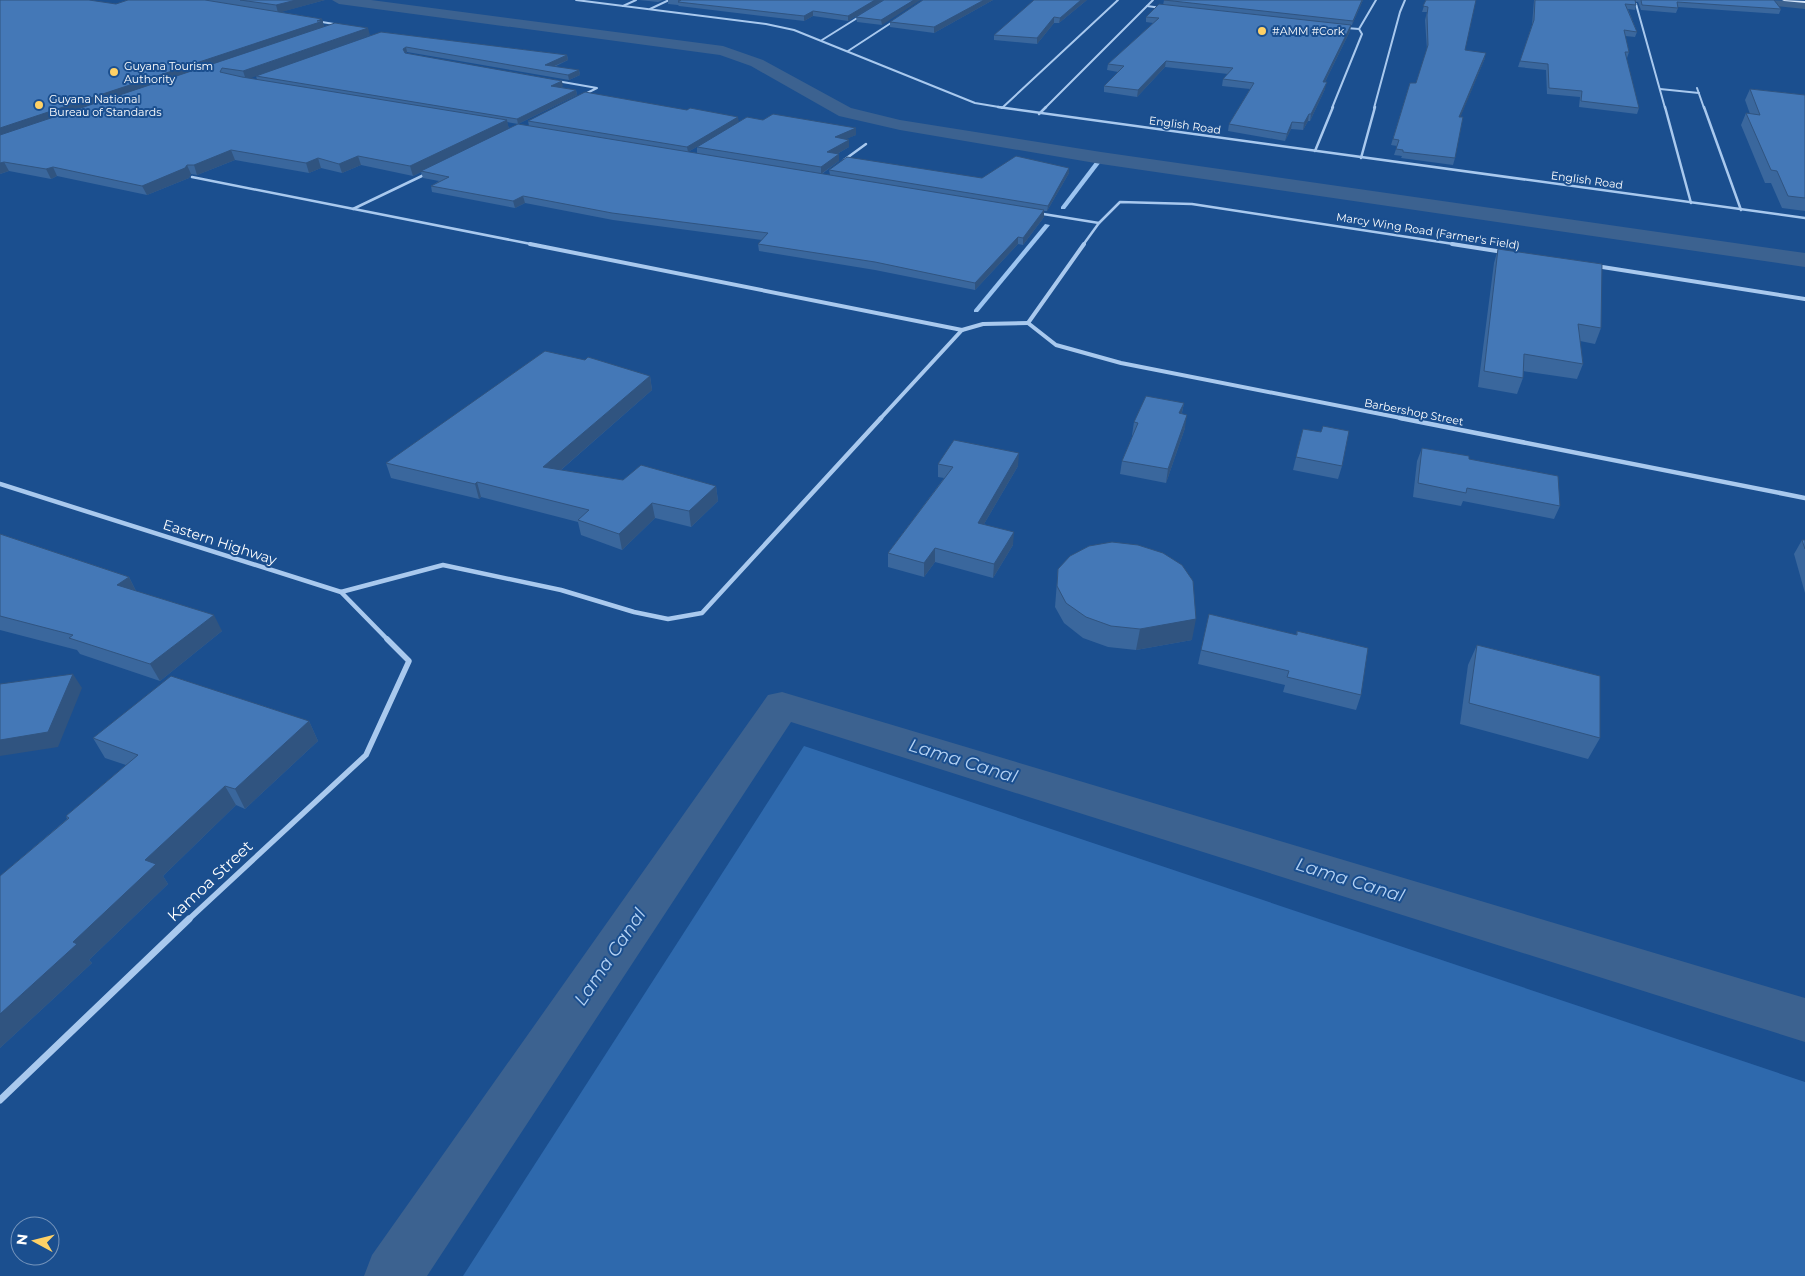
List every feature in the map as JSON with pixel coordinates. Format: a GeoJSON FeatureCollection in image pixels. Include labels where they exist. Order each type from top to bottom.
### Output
{"type":"FeatureCollection","features":[{"type":"Feature","properties":{"kind":"street","name":"English Road"},"geometry":{"type":"LineString","coordinates":[[576,0],[766,24],[794,30],[975,103],[1002,108],[1805,218]]}},
{"type":"Feature","properties":{"kind":"street"},"geometry":{"type":"LineString","coordinates":[[623,6],[636,0]]}},
{"type":"Feature","properties":{"kind":"street"},"geometry":{"type":"LineString","coordinates":[[649,9],[670,0]]}},
{"type":"Feature","properties":{"kind":"street"},"geometry":{"type":"LineString","coordinates":[[1002,108],[1118,0]]}},
{"type":"Feature","properties":{"kind":"street"},"geometry":{"type":"LineString","coordinates":[[1039,114],[1153,0]]}},
{"type":"Feature","properties":{"kind":"street"},"geometry":{"type":"LineString","coordinates":[[1359,29],[1376,0]]}},
{"type":"Feature","properties":{"kind":"street"},"geometry":{"type":"LineString","coordinates":[[1361,158],[1395,30],[1405,0]]}},
{"type":"Feature","properties":{"kind":"street"},"geometry":{"type":"LineString","coordinates":[[1784,0],[1805,2]]}},
{"type":"Feature","properties":{"kind":"street"},"geometry":{"type":"LineString","coordinates":[[1636,4],[1691,203]]}},
{"type":"Feature","properties":{"kind":"street"},"geometry":{"type":"LineString","coordinates":[[1146,6],[1166,8]]}},
{"type":"Feature","properties":{"kind":"street"},"geometry":{"type":"LineString","coordinates":[[822,40],[862,15]]}},
{"type":"Feature","properties":{"kind":"street"},"geometry":{"type":"LineString","coordinates":[[848,51],[894,20]]}},
{"type":"Feature","properties":{"kind":"street"},"geometry":{"type":"LineString","coordinates":[[315,21],[343,26],[338,29]]}},
{"type":"Feature","properties":{"kind":"street"},"geometry":{"type":"LineString","coordinates":[[1340,27],[1359,29]]}},
{"type":"Feature","properties":{"kind":"street"},"geometry":{"type":"LineString","coordinates":[[1314,151],[1362,34],[1359,29]]}},
{"type":"Feature","properties":{"kind":"street"},"geometry":{"type":"LineString","coordinates":[[550,80],[597,88],[580,97]]}},
{"type":"Feature","properties":{"kind":"street"},"geometry":{"type":"LineString","coordinates":[[1697,88],[1741,210]]}},
{"type":"Feature","properties":{"kind":"street"},"geometry":{"type":"LineString","coordinates":[[1660,90],[1699,93]]}},
{"type":"Feature","properties":{"kind":"street"},"geometry":{"type":"LineString","coordinates":[[843,161],[866,144]]}},
{"type":"Feature","properties":{"kind":"street"},"geometry":{"type":"LineString","coordinates":[[353,209],[432,171]]}},
{"type":"Feature","properties":{"kind":"street"},"geometry":{"type":"LineString","coordinates":[[192,178],[962,330],[983,324],[1028,322],[1099,223],[1032,212]]}},
{"type":"Feature","properties":{"kind":"street","name":"Marcy Wing Road (Farmer's Field)"},"geometry":{"type":"LineString","coordinates":[[1099,223],[1120,202],[1137,201],[1211,207],[1506,252]]}},
{"type":"Feature","properties":{"kind":"street"},"geometry":{"type":"LineString","coordinates":[[1593,266],[1805,299]]}},
{"type":"Feature","properties":{"kind":"street","name":"Barbershop Street"},"geometry":{"type":"LineString","coordinates":[[1028,322],[1056,345],[1121,363],[1805,498]]}},
{"type":"Feature","properties":{"kind":"street"},"geometry":{"type":"LineString","coordinates":[[341,592],[443,565],[561,590],[634,612],[668,619],[702,612],[962,330]]}},
{"type":"Feature","properties":{"kind":"street","name":"Eastern Highway"},"geometry":{"type":"LineString","coordinates":[[0,484],[341,592],[409,661]]}},
{"type":"Feature","properties":{"kind":"street","name":"Kamoa Street"},"geometry":{"type":"LineString","coordinates":[[0,1100],[131,973],[366,755],[409,661]]}},
{"type":"Feature","properties":{"kind":"shaded area"},"geometry":{"type":"Polygon","coordinates":[[[804,746],[1805,1082],[1805,1276],[463,1276],[804,746]]]}},
{"type":"Feature","properties":{"kind":"building"},"geometry":{"type":"Polygon","coordinates":[[[0,0],[89,0],[116,4],[128,0],[205,0],[322,19],[317,21],[323,21],[0,128],[0,0]]]}},
{"type":"Feature","properties":{"kind":"building"},"geometry":{"type":"Polygon","coordinates":[[[240,0],[296,0],[276,5],[240,0]]]}},
{"type":"Feature","properties":{"kind":"building"},"geometry":{"type":"Polygon","coordinates":[[[681,0],[875,0],[848,16],[813,11],[804,16],[678,2],[681,0]]]}},
{"type":"Feature","properties":{"kind":"building"},"geometry":{"type":"Polygon","coordinates":[[[884,0],[914,0],[881,20],[856,17],[884,0]]]}},
{"type":"Feature","properties":{"kind":"building"},"geometry":{"type":"Polygon","coordinates":[[[923,0],[984,0],[934,27],[890,22],[923,0]]]}},
{"type":"Feature","properties":{"kind":"building"},"geometry":{"type":"Polygon","coordinates":[[[1034,0],[1081,0],[1060,18],[1054,17],[1037,38],[994,35],[1034,0]]]}},
{"type":"Feature","properties":{"kind":"building"},"geometry":{"type":"Polygon","coordinates":[[[1164,0],[1362,0],[1353,21],[1164,0]]]}},
{"type":"Feature","properties":{"kind":"building"},"geometry":{"type":"Polygon","coordinates":[[[1426,0],[1476,0],[1465,50],[1486,53],[1459,117],[1463,117],[1455,158],[1403,152],[1403,150],[1396,149],[1399,140],[1393,139],[1410,83],[1416,83],[1428,45],[1428,7],[1423,6],[1426,0]]]}},
{"type":"Feature","properties":{"kind":"building"},"geometry":{"type":"Polygon","coordinates":[[[1535,0],[1635,0],[1636,5],[1625,4],[1637,32],[1624,30],[1629,52],[1625,52],[1639,108],[1581,101],[1582,91],[1549,88],[1548,64],[1520,61],[1534,20],[1535,0]]]}},
{"type":"Feature","properties":{"kind":"building"},"geometry":{"type":"Polygon","coordinates":[[[1641,0],[1774,0],[1781,9],[1677,2],[1678,8],[1642,5],[1641,0]]]}},
{"type":"Feature","properties":{"kind":"building"},"geometry":{"type":"Polygon","coordinates":[[[1159,4],[1351,25],[1323,82],[1327,82],[1311,114],[1309,114],[1304,123],[1292,122],[1287,134],[1229,124],[1254,83],[1223,79],[1233,68],[1166,61],[1138,90],[1104,86],[1124,66],[1108,64],[1159,18],[1146,17],[1159,4]]]}},
{"type":"Feature","properties":{"kind":"building"},"geometry":{"type":"Polygon","coordinates":[[[335,23],[368,28],[243,71],[222,68],[220,72],[507,120],[410,166],[358,156],[339,164],[318,158],[306,163],[231,150],[194,165],[187,165],[185,168],[142,186],[53,167],[46,169],[4,162],[0,163],[0,135],[335,23]]]}},
{"type":"Feature","properties":{"kind":"building"},"geometry":{"type":"Polygon","coordinates":[[[381,32],[567,55],[545,65],[579,70],[568,75],[406,47],[403,49],[405,53],[562,81],[551,86],[576,90],[517,119],[256,76],[381,32]]]}},
{"type":"Feature","properties":{"kind":"building"},"geometry":{"type":"Polygon","coordinates":[[[1750,89],[1805,95],[1805,198],[1788,196],[1777,171],[1771,170],[1746,113],[1760,115],[1750,89]]]}},
{"type":"Feature","properties":{"kind":"building"},"geometry":{"type":"Polygon","coordinates":[[[585,92],[738,117],[687,147],[528,121],[585,92]]]}},
{"type":"Feature","properties":{"kind":"building"},"geometry":{"type":"Polygon","coordinates":[[[773,114],[856,128],[835,137],[849,140],[827,152],[839,154],[821,167],[697,147],[747,117],[763,120],[773,114]]]}},
{"type":"Feature","properties":{"kind":"building"},"geometry":{"type":"Polygon","coordinates":[[[518,124],[1044,210],[1023,238],[1018,237],[975,283],[875,262],[758,244],[768,233],[612,213],[523,196],[513,201],[431,186],[449,177],[421,171],[518,124]]]}},
{"type":"Feature","properties":{"kind":"building"},"geometry":{"type":"Polygon","coordinates":[[[1016,156],[1069,168],[1048,206],[829,170],[847,157],[982,178],[1016,156]]]}},
{"type":"Feature","properties":{"kind":"building"},"geometry":{"type":"Polygon","coordinates":[[[1498,249],[1602,264],[1601,328],[1578,324],[1583,364],[1524,354],[1523,378],[1484,371],[1498,249]]]}},
{"type":"Feature","properties":{"kind":"building"},"geometry":{"type":"Polygon","coordinates":[[[545,351],[585,360],[588,357],[650,376],[543,467],[623,480],[641,465],[716,486],[689,511],[652,503],[619,534],[578,520],[589,510],[477,482],[475,484],[386,463],[545,351]]]}},
{"type":"Feature","properties":{"kind":"building"},"geometry":{"type":"Polygon","coordinates":[[[1146,396],[1184,403],[1179,413],[1187,415],[1168,469],[1122,461],[1138,423],[1134,422],[1146,396]]]}},
{"type":"Feature","properties":{"kind":"building"},"geometry":{"type":"Polygon","coordinates":[[[1323,426],[1349,431],[1342,466],[1296,457],[1303,429],[1321,432],[1323,426]]]}},
{"type":"Feature","properties":{"kind":"building"},"geometry":{"type":"Polygon","coordinates":[[[954,440],[1019,453],[978,523],[1014,532],[994,564],[935,548],[924,563],[888,553],[953,467],[938,464],[954,440]]]}},
{"type":"Feature","properties":{"kind":"building"},"geometry":{"type":"Polygon","coordinates":[[[1422,448],[1469,456],[1469,459],[1558,476],[1560,506],[1467,488],[1466,493],[1418,483],[1422,448]]]}},
{"type":"Feature","properties":{"kind":"building"},"geometry":{"type":"Polygon","coordinates":[[[0,534],[129,577],[117,585],[214,615],[150,664],[69,638],[73,635],[0,616],[0,534]]]}},
{"type":"Feature","properties":{"kind":"building"},"geometry":{"type":"Polygon","coordinates":[[[1112,542],[1138,545],[1163,553],[1182,565],[1193,581],[1196,619],[1140,629],[1111,626],[1086,617],[1066,603],[1057,586],[1058,569],[1070,556],[1089,546],[1112,542]]]}},
{"type":"Feature","properties":{"kind":"building"},"geometry":{"type":"Polygon","coordinates":[[[1209,614],[1297,635],[1297,631],[1368,648],[1361,695],[1287,677],[1289,671],[1201,650],[1209,614]]]}},
{"type":"Feature","properties":{"kind":"building"},"geometry":{"type":"Polygon","coordinates":[[[1477,645],[1600,676],[1600,738],[1469,703],[1477,645]]]}},
{"type":"Feature","properties":{"kind":"building"},"geometry":{"type":"Polygon","coordinates":[[[73,674],[48,732],[0,740],[0,684],[73,674]]]}},
{"type":"Feature","properties":{"kind":"building"},"geometry":{"type":"Polygon","coordinates":[[[171,676],[309,721],[235,789],[225,786],[145,860],[156,864],[73,942],[77,944],[0,1014],[0,876],[69,818],[66,816],[138,755],[93,738],[171,676]]]}},
{"type":"Feature","properties":{"kind":"waterway"},"geometry":{"type":"LineString","coordinates":[[339,0],[723,51],[757,63],[845,112],[900,125],[1101,158],[1805,260]]}},
{"type":"Feature","properties":{"kind":"waterway"},"geometry":{"type":"LineString","coordinates":[[1754,0],[1805,5]]}},
{"type":"Feature","properties":{"kind":"waterway"},"geometry":{"type":"LineString","coordinates":[[1063,208],[1101,158]]}},
{"type":"Feature","properties":{"kind":"waterway"},"geometry":{"type":"LineString","coordinates":[[976,311],[1047,225]]}},
{"type":"Feature","properties":{"kind":"waterway","name":"Lama Canal"},"geometry":{"type":"LineString","coordinates":[[393,1276],[782,705],[1805,1020]]}},
{"type":"Feature","properties":{"kind":"place","name":"#AMM #Cork"},"geometry":{"type":"Point","coordinates":[1262,31]}},
{"type":"Feature","properties":{"kind":"place","name":"Guyana Tourism Authority"},"geometry":{"type":"Point","coordinates":[114,72]}},
{"type":"Feature","properties":{"kind":"place","name":"Guyana National Bureau of Standards"},"geometry":{"type":"Point","coordinates":[39,105]}}]}
